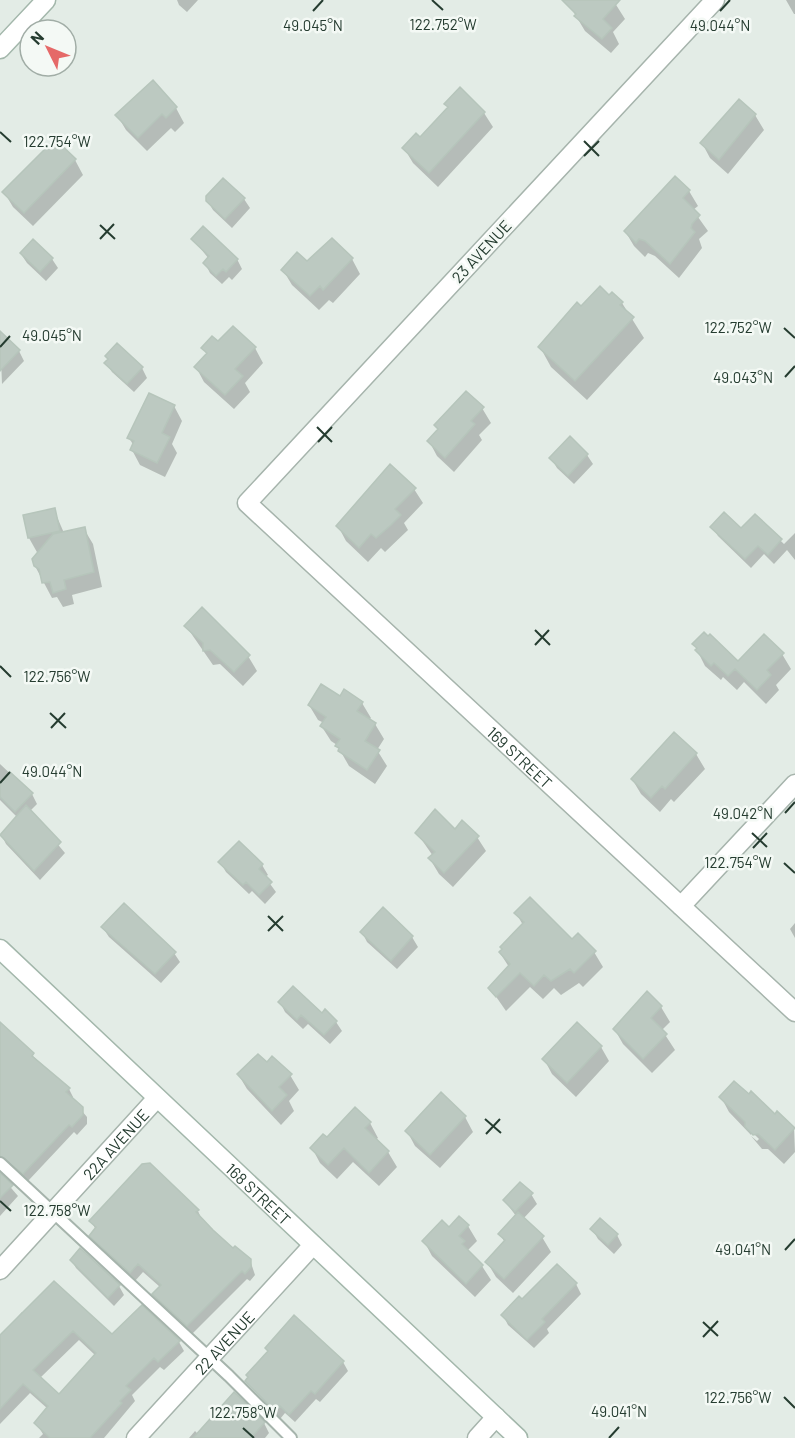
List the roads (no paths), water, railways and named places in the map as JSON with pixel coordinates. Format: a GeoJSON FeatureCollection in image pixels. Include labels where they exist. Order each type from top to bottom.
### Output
{"type":"FeatureCollection","features":[{"type":"Feature","properties":{"kind":"street"},"geometry":{"type":"LineString","coordinates":[[0,49],[46,0]]}},
{"type":"Feature","properties":{"kind":"street","name":"23 AVENUE"},"geometry":{"type":"LineString","coordinates":[[247,503],[715,0]]}},
{"type":"Feature","properties":{"kind":"street","name":"169 STREET"},"geometry":{"type":"LineString","coordinates":[[247,503],[795,1012]]}},
{"type":"Feature","properties":{"kind":"street"},"geometry":{"type":"LineString","coordinates":[[681,906],[795,784]]}},
{"type":"Feature","properties":{"kind":"street","name":"168 STREET"},"geometry":{"type":"LineString","coordinates":[[0,949],[518,1438]]}},
{"type":"Feature","properties":{"kind":"street","name":"22A AVENUE"},"geometry":{"type":"LineString","coordinates":[[0,1270],[157,1098]]}},
{"type":"Feature","properties":{"kind":"street","name":"22 AVENUE"},"geometry":{"type":"LineString","coordinates":[[136,1438],[313,1245]]}},
{"type":"Feature","properties":{"kind":"street"},"geometry":{"type":"LineString","coordinates":[[477,1438],[496,1417]]}},
{"type":"Feature","properties":{"kind":"lane"},"geometry":{"type":"LineString","coordinates":[[0,1163],[209,1358],[291,1438]]}}]}
